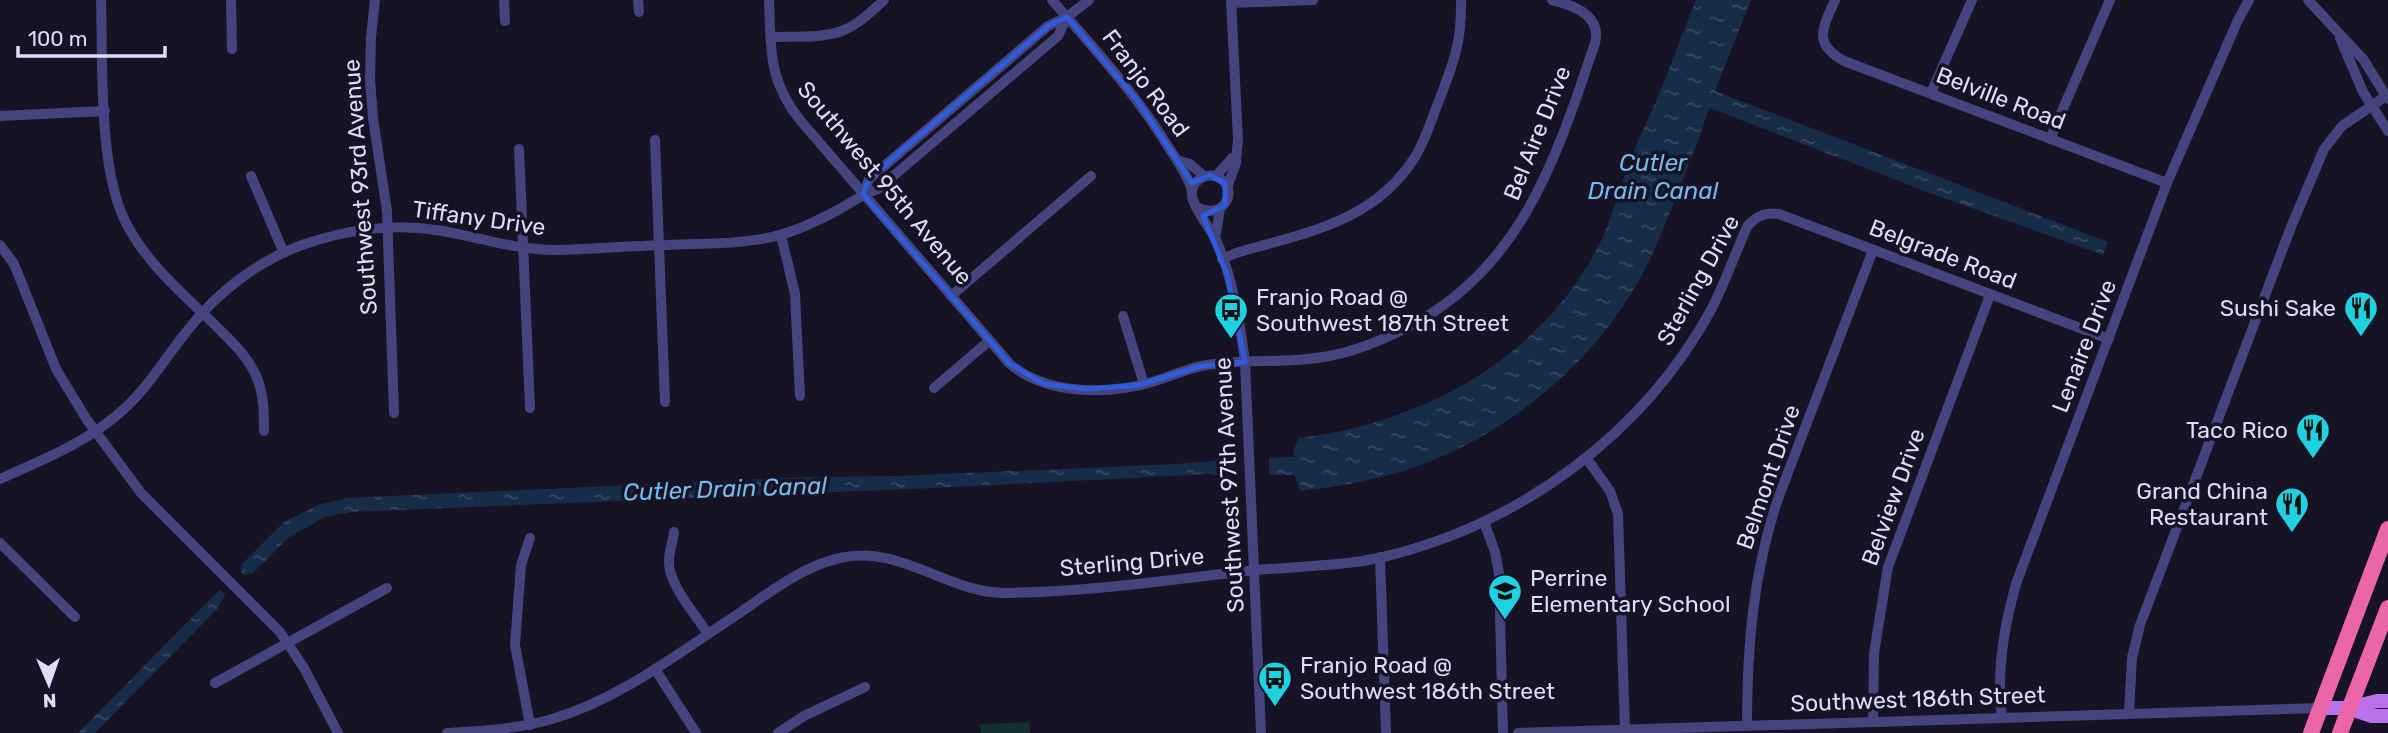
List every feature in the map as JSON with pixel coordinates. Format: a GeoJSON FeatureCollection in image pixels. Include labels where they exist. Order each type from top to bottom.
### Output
{"type":"FeatureCollection","features":[{"type":"Feature","properties":{"kind":"highway"},"geometry":{"type":"LineString","coordinates":[[2311,733],[2388,528]]}},
{"type":"Feature","properties":{"kind":"highway"},"geometry":{"type":"LineString","coordinates":[[2340,733],[2388,608]]}},
{"type":"Feature","properties":{"kind":"main road"},"geometry":{"type":"LineString","coordinates":[[2320,708],[2349,708],[2388,701]]}},
{"type":"Feature","properties":{"kind":"main road"},"geometry":{"type":"LineString","coordinates":[[2349,708],[2371,716],[2388,716]]}},
{"type":"Feature","properties":{"kind":"street"},"geometry":{"type":"LineString","coordinates":[[101,0],[105,111],[112,181],[123,218],[159,272],[239,349],[257,377],[262,397],[264,430]]}},
{"type":"Feature","properties":{"kind":"street"},"geometry":{"type":"LineString","coordinates":[[231,0],[233,49]]}},
{"type":"Feature","properties":{"kind":"street","name":"Southwest 93rd Avenue"},"geometry":{"type":"LineString","coordinates":[[375,0],[370,54],[371,94],[386,198],[394,413]]}},
{"type":"Feature","properties":{"kind":"street"},"geometry":{"type":"LineString","coordinates":[[504,0],[505,21]]}},
{"type":"Feature","properties":{"kind":"street"},"geometry":{"type":"LineString","coordinates":[[638,0],[639,12]]}},
{"type":"Feature","properties":{"kind":"street","name":"Southwest 95th Avenue"},"geometry":{"type":"LineString","coordinates":[[769,0],[774,72],[783,96],[863,194],[1017,370],[1034,380],[1055,387],[1096,389],[1144,384]]}},
{"type":"Feature","properties":{"kind":"street"},"geometry":{"type":"LineString","coordinates":[[771,37],[843,31],[859,22],[884,0]]}},
{"type":"Feature","properties":{"kind":"street","name":"Franjo Road"},"geometry":{"type":"LineString","coordinates":[[1052,0],[1137,100],[1189,178],[1192,190]]}},
{"type":"Feature","properties":{"kind":"street","name":"Tiffany Drive"},"geometry":{"type":"LineString","coordinates":[[0,479],[55,455],[96,432],[138,395],[202,313],[245,276],[284,253],[337,235],[388,228],[433,229],[523,248],[556,250],[735,242],[781,235],[826,216],[863,194],[869,179],[906,147],[1048,26],[1067,17],[1089,0]]}},
{"type":"Feature","properties":{"kind":"street"},"geometry":{"type":"LineString","coordinates":[[1227,188],[1216,176],[1203,176],[1194,184],[1194,202],[1209,212],[1220,209],[1227,200],[1227,188],[1237,163],[1231,2],[1313,0]]}},
{"type":"Feature","properties":{"kind":"street"},"geometry":{"type":"LineString","coordinates":[[1222,259],[1342,221],[1366,207],[1398,179],[1420,149],[1455,57],[1461,32],[1461,0]]}},
{"type":"Feature","properties":{"kind":"street","name":"Bel Aire Drive"},"geometry":{"type":"LineString","coordinates":[[1144,384],[1201,366],[1320,358],[1356,349],[1417,323],[1468,288],[1510,240],[1536,197],[1597,37],[1593,20],[1584,13],[1552,0]]}},
{"type":"Feature","properties":{"kind":"street","name":"Belville Road"},"geometry":{"type":"LineString","coordinates":[[1835,0],[1823,30],[1824,45],[1844,61],[2167,183]]}},
{"type":"Feature","properties":{"kind":"street"},"geometry":{"type":"LineString","coordinates":[[1931,93],[1972,0]]}},
{"type":"Feature","properties":{"kind":"street"},"geometry":{"type":"LineString","coordinates":[[2050,139],[2110,0]]}},
{"type":"Feature","properties":{"kind":"street","name":"Lenaire Drive"},"geometry":{"type":"LineString","coordinates":[[2002,718],[2000,664],[2012,597],[2036,527],[2167,183],[2249,0]]}},
{"type":"Feature","properties":{"kind":"street"},"geometry":{"type":"LineString","coordinates":[[2129,713],[2132,658],[2140,625],[2288,234],[2324,149],[2342,127],[2387,98],[2363,59],[2308,0]]}},
{"type":"Feature","properties":{"kind":"street"},"geometry":{"type":"LineString","coordinates":[[2334,26],[2371,106],[2388,131]]}},
{"type":"Feature","properties":{"kind":"street"},"geometry":{"type":"LineString","coordinates":[[0,116],[105,111]]}},
{"type":"Feature","properties":{"kind":"street"},"geometry":{"type":"LineString","coordinates":[[654,140],[665,402]]}},
{"type":"Feature","properties":{"kind":"street"},"geometry":{"type":"LineString","coordinates":[[519,149],[530,408]]}},
{"type":"Feature","properties":{"kind":"street"},"geometry":{"type":"LineString","coordinates":[[1216,176],[1235,157]]}},
{"type":"Feature","properties":{"kind":"street","name":"Franjo Road"},"geometry":{"type":"LineString","coordinates":[[1177,160],[1190,164],[1203,176]]}},
{"type":"Feature","properties":{"kind":"street"},"geometry":{"type":"LineString","coordinates":[[251,176],[284,253]]}},
{"type":"Feature","properties":{"kind":"street"},"geometry":{"type":"LineString","coordinates":[[951,296],[1091,176]]}},
{"type":"Feature","properties":{"kind":"street","name":"Southwest 97th Avenue"},"geometry":{"type":"LineString","coordinates":[[1198,207],[1222,259],[1237,312],[1245,362],[1261,733]]}},
{"type":"Feature","properties":{"kind":"street","name":"Southwest 97th Avenue"},"geometry":{"type":"LineString","coordinates":[[1215,239],[1220,209]]}},
{"type":"Feature","properties":{"kind":"street","name":"Belgrade Road"},"geometry":{"type":"LineString","coordinates":[[1760,215],[1779,214],[2109,339]]}},
{"type":"Feature","properties":{"kind":"street","name":"Sterling Drive"},"geometry":{"type":"LineString","coordinates":[[447,733],[530,725],[587,707],[655,669],[807,569],[851,556],[892,558],[959,586],[998,593],[1126,585],[1380,557],[1484,522],[1532,496],[1587,459],[1642,405],[1685,352],[1712,308],[1747,227],[1760,215]]}},
{"type":"Feature","properties":{"kind":"street"},"geometry":{"type":"LineString","coordinates":[[781,235],[794,294],[800,396]]}},
{"type":"Feature","properties":{"kind":"street"},"geometry":{"type":"LineString","coordinates":[[0,245],[14,264],[56,369],[96,432],[141,493],[271,621],[288,642],[338,733]]}},
{"type":"Feature","properties":{"kind":"street","name":"Belmont Drive"},"geometry":{"type":"LineString","coordinates":[[1747,726],[1749,631],[1768,530],[1873,250]]}},
{"type":"Feature","properties":{"kind":"street","name":"Belview Drive"},"geometry":{"type":"LineString","coordinates":[[1873,721],[1874,653],[1888,567],[1990,295]]}},
{"type":"Feature","properties":{"kind":"street"},"geometry":{"type":"LineString","coordinates":[[1123,316],[1144,384]]}},
{"type":"Feature","properties":{"kind":"street"},"geometry":{"type":"LineString","coordinates":[[934,388],[989,341]]}},
{"type":"Feature","properties":{"kind":"street"},"geometry":{"type":"LineString","coordinates":[[1587,459],[1610,491],[1618,514],[1625,731]]}},
{"type":"Feature","properties":{"kind":"street"},"geometry":{"type":"LineString","coordinates":[[1484,522],[1499,573],[1503,733]]}},
{"type":"Feature","properties":{"kind":"street"},"geometry":{"type":"LineString","coordinates":[[674,532],[668,562],[671,573],[708,634]]}},
{"type":"Feature","properties":{"kind":"street"},"geometry":{"type":"LineString","coordinates":[[530,538],[522,565],[515,645],[530,725]]}},
{"type":"Feature","properties":{"kind":"street"},"geometry":{"type":"LineString","coordinates":[[0,543],[75,617]]}},
{"type":"Feature","properties":{"kind":"street"},"geometry":{"type":"LineString","coordinates":[[1380,557],[1386,733]]}},
{"type":"Feature","properties":{"kind":"street"},"geometry":{"type":"LineString","coordinates":[[215,683],[387,588]]}},
{"type":"Feature","properties":{"kind":"street"},"geometry":{"type":"LineString","coordinates":[[655,669],[696,733]]}},
{"type":"Feature","properties":{"kind":"street"},"geometry":{"type":"LineString","coordinates":[[778,733],[804,716],[865,687]]}},
{"type":"Feature","properties":{"kind":"street","name":"Southwest 186th Street"},"geometry":{"type":"LineString","coordinates":[[1518,733],[2320,708]]}},
{"type":"Feature","properties":{"kind":"highlighted area"},"geometry":{"type":"Polygon","coordinates":[[[1067,17],[1137,100],[1192,183],[1210,175],[1225,183],[1225,205],[1203,216],[1227,274],[1245,362],[1201,366],[1139,385],[1087,389],[1044,384],[1010,364],[863,194],[869,179],[1048,26],[1067,17]]]}},
{"type":"Feature","properties":{"kind":"green space"},"geometry":{"type":"Polygon","coordinates":[[[1029,722],[1030,733],[981,733],[980,724],[1029,722]]]}},
{"type":"Feature","properties":{"kind":"water","name":"Cutler Drain Canal"},"geometry":{"type":"Polygon","coordinates":[[[1696,0],[1751,0],[1715,91],[2108,242],[2103,255],[1930,193],[1710,108],[1663,231],[1630,295],[1583,357],[1554,384],[1491,431],[1456,450],[1406,470],[1302,491],[1295,475],[1269,475],[1269,458],[1295,457],[1293,450],[1299,438],[1345,430],[1391,417],[1434,400],[1475,378],[1512,351],[1546,320],[1576,284],[1600,243],[1696,0]]]}},
{"type":"Feature","properties":{"kind":"water","name":"Cutler Drain Canal"},"geometry":{"type":"Polygon","coordinates":[[[1219,457],[1232,458],[1233,476],[1227,478],[1208,474],[352,512],[325,517],[288,538],[253,573],[244,575],[241,572],[242,564],[284,522],[318,505],[348,498],[808,477],[898,476],[1177,464],[1215,461],[1219,457]]]}},
{"type":"Feature","properties":{"kind":"water"},"geometry":{"type":"Polygon","coordinates":[[[219,590],[226,594],[216,610],[95,733],[78,733],[219,590]]]}},
{"type":"Feature","properties":{"kind":"place","name":"Sushi Sake"},"geometry":{"type":"Point","coordinates":[2361,338]}},
{"type":"Feature","properties":{"kind":"place","name":"Franjo Road @ Southwest 187th Street"},"geometry":{"type":"Point","coordinates":[1231,340]}},
{"type":"Feature","properties":{"kind":"place","name":"Taco Rico"},"geometry":{"type":"Point","coordinates":[2313,460]}},
{"type":"Feature","properties":{"kind":"place","name":"Grand China Restaurant"},"geometry":{"type":"Point","coordinates":[2292,534]}},
{"type":"Feature","properties":{"kind":"place","name":"Perrine Elementary School"},"geometry":{"type":"Point","coordinates":[1505,621]}},
{"type":"Feature","properties":{"kind":"place","name":"Franjo Road @ Southwest 186th Street"},"geometry":{"type":"Point","coordinates":[1275,708]}}]}
